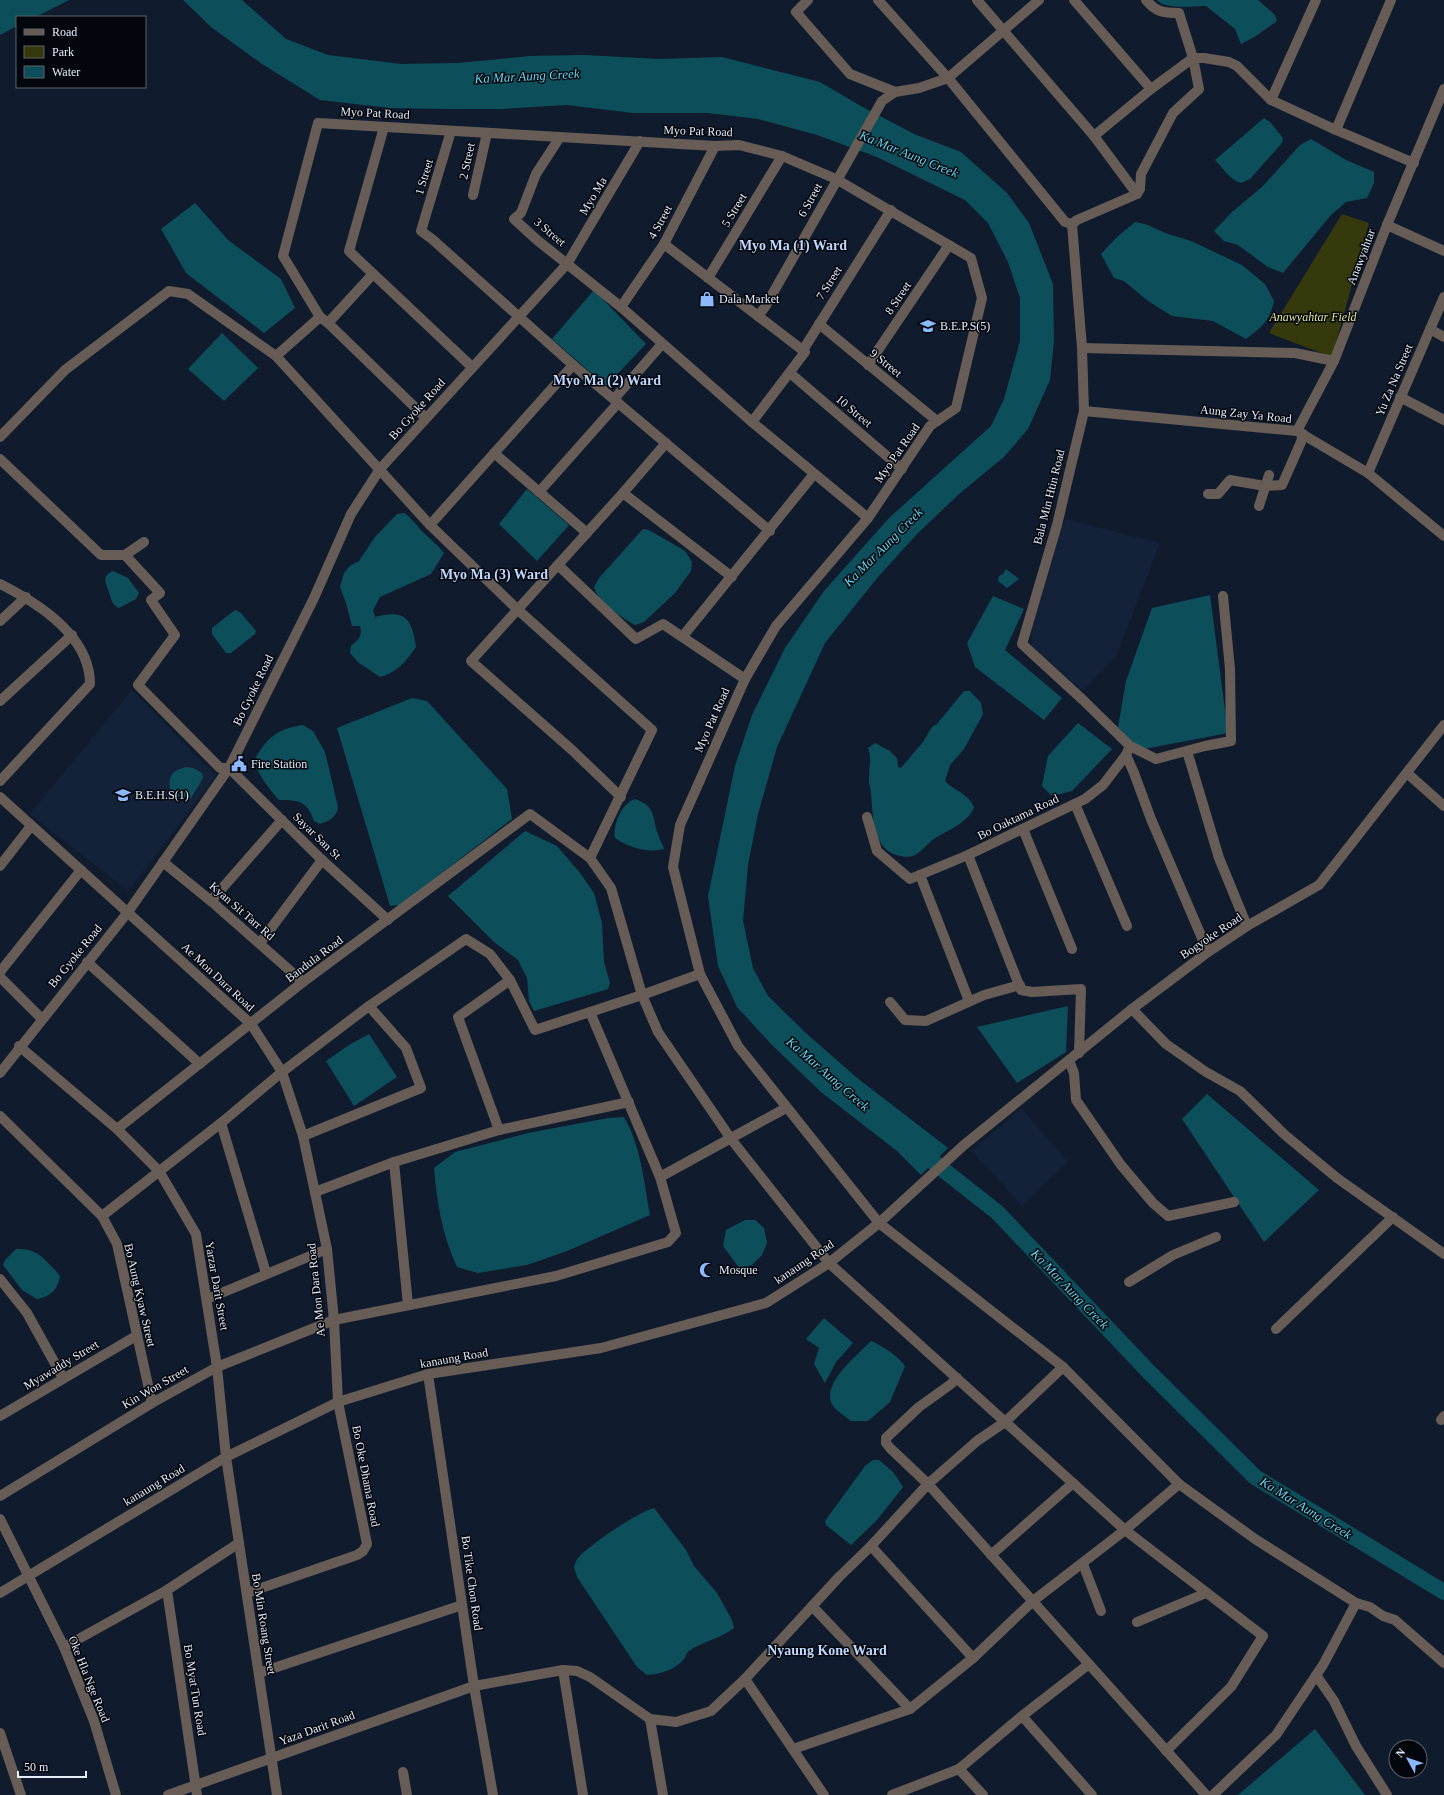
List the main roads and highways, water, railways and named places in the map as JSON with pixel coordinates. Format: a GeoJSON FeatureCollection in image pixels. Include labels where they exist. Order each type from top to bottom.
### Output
{"type":"FeatureCollection","features":[{"type":"Feature","properties":{"kind":"water"},"geometry":{"type":"Polygon","coordinates":[[[0,0],[69,0],[38,16],[16,16],[16,27],[0,35],[0,0]]]}},
{"type":"Feature","properties":{"kind":"water"},"geometry":{"type":"Polygon","coordinates":[[[183,0],[242,0],[286,39],[328,55],[401,64],[458,63],[530,56],[584,55],[659,59],[722,57],[820,82],[859,105],[914,134],[961,152],[1007,193],[1029,223],[1053,284],[1054,341],[1050,380],[1028,429],[1004,457],[959,494],[917,534],[878,577],[825,643],[777,747],[758,814],[748,865],[743,921],[753,968],[768,996],[807,1034],[856,1077],[948,1148],[921,1175],[897,1151],[821,1092],[771,1044],[737,1007],[718,966],[708,896],[735,766],[752,715],[785,648],[824,591],[889,518],[991,426],[1004,399],[1020,341],[1020,298],[1008,262],[988,223],[965,200],[877,157],[817,135],[758,119],[708,113],[633,113],[567,105],[501,109],[390,108],[320,100],[262,64],[211,27],[183,0]]]}},
{"type":"Feature","properties":{"kind":"water"},"geometry":{"type":"Polygon","coordinates":[[[1157,0],[1258,0],[1275,15],[1277,21],[1256,36],[1241,44],[1235,29],[1206,6],[1173,6],[1166,5],[1157,0]]]}},
{"type":"Feature","properties":{"kind":"water"},"geometry":{"type":"Polygon","coordinates":[[[1264,118],[1270,122],[1283,138],[1282,143],[1250,179],[1241,183],[1230,177],[1215,160],[1264,118]]]}},
{"type":"Feature","properties":{"kind":"water"},"geometry":{"type":"Polygon","coordinates":[[[1311,139],[1346,160],[1374,172],[1374,183],[1367,198],[1346,202],[1331,215],[1283,273],[1268,267],[1238,245],[1224,241],[1214,231],[1232,212],[1262,187],[1300,145],[1311,139]]]}},
{"type":"Feature","properties":{"kind":"water"},"geometry":{"type":"Polygon","coordinates":[[[195,203],[228,240],[281,279],[295,308],[264,333],[186,273],[161,229],[195,203]]]}},
{"type":"Feature","properties":{"kind":"water"},"geometry":{"type":"Polygon","coordinates":[[[1135,222],[1145,224],[1168,234],[1191,241],[1242,265],[1265,284],[1274,301],[1270,314],[1264,323],[1257,331],[1246,339],[1213,321],[1172,316],[1148,301],[1124,281],[1114,278],[1101,254],[1116,238],[1135,222]]]}},
{"type":"Feature","properties":{"kind":"water"},"geometry":{"type":"Polygon","coordinates":[[[594,290],[646,344],[606,386],[552,339],[594,290]]]}},
{"type":"Feature","properties":{"kind":"water"},"geometry":{"type":"Polygon","coordinates":[[[222,333],[258,368],[224,401],[188,369],[222,333]]]}},
{"type":"Feature","properties":{"kind":"water"},"geometry":{"type":"Polygon","coordinates":[[[527,489],[569,525],[537,561],[499,524],[527,489]]]}},
{"type":"Feature","properties":{"kind":"water"},"geometry":{"type":"Polygon","coordinates":[[[404,513],[444,553],[431,574],[380,597],[373,610],[375,617],[394,614],[405,618],[412,629],[416,647],[401,666],[380,677],[359,663],[350,653],[351,646],[359,638],[361,629],[360,626],[352,626],[340,587],[344,573],[350,566],[359,561],[375,537],[397,514],[404,513]]]}},
{"type":"Feature","properties":{"kind":"water"},"geometry":{"type":"Polygon","coordinates":[[[643,529],[649,530],[685,551],[692,562],[691,571],[675,593],[644,622],[635,625],[617,614],[605,604],[594,587],[599,578],[643,529]]]}},
{"type":"Feature","properties":{"kind":"water"},"geometry":{"type":"Polygon","coordinates":[[[1006,569],[1019,579],[1007,588],[998,581],[999,576],[1003,574],[1006,569]]]}},
{"type":"Feature","properties":{"kind":"water"},"geometry":{"type":"Polygon","coordinates":[[[113,571],[128,578],[139,593],[136,599],[119,608],[112,602],[105,580],[107,575],[113,571]]]}},
{"type":"Feature","properties":{"kind":"water"},"geometry":{"type":"Polygon","coordinates":[[[1210,595],[1228,733],[1139,750],[1118,727],[1126,681],[1152,608],[1210,595]]]}},
{"type":"Feature","properties":{"kind":"water"},"geometry":{"type":"Polygon","coordinates":[[[993,596],[1024,609],[1005,650],[1062,698],[1044,720],[975,667],[967,643],[993,596]]]}},
{"type":"Feature","properties":{"kind":"water"},"geometry":{"type":"Polygon","coordinates":[[[235,610],[241,613],[256,631],[255,634],[231,653],[226,653],[212,634],[212,628],[235,610]]]}},
{"type":"Feature","properties":{"kind":"water"},"geometry":{"type":"Polygon","coordinates":[[[964,691],[970,691],[981,703],[983,714],[964,749],[950,765],[945,781],[965,795],[974,807],[966,819],[930,842],[919,853],[908,857],[896,855],[888,851],[882,845],[875,829],[869,782],[870,759],[868,748],[875,743],[890,751],[897,758],[898,767],[901,768],[923,742],[932,727],[937,724],[964,691]]]}},
{"type":"Feature","properties":{"kind":"water"},"geometry":{"type":"Polygon","coordinates":[[[412,698],[427,701],[507,789],[512,819],[400,905],[390,906],[337,728],[412,698]]]}},
{"type":"Feature","properties":{"kind":"water"},"geometry":{"type":"Polygon","coordinates":[[[1078,723],[1112,749],[1072,791],[1052,796],[1042,786],[1048,756],[1078,723]]]}},
{"type":"Feature","properties":{"kind":"water"},"geometry":{"type":"Polygon","coordinates":[[[303,725],[313,731],[325,752],[338,807],[332,818],[320,824],[314,821],[308,809],[301,803],[292,800],[279,800],[265,782],[254,761],[263,746],[273,736],[286,729],[303,725]]]}},
{"type":"Feature","properties":{"kind":"water"},"geometry":{"type":"Polygon","coordinates":[[[186,767],[193,768],[202,773],[203,778],[191,798],[177,796],[170,789],[170,777],[172,774],[177,770],[186,767]]]}},
{"type":"Feature","properties":{"kind":"water"},"geometry":{"type":"Polygon","coordinates":[[[635,799],[642,802],[651,810],[659,838],[664,849],[639,849],[615,838],[615,827],[619,815],[626,805],[635,799]]]}},
{"type":"Feature","properties":{"kind":"water"},"geometry":{"type":"Polygon","coordinates":[[[525,831],[557,846],[580,873],[594,893],[602,923],[604,962],[610,983],[608,989],[534,1011],[529,1001],[527,978],[518,960],[494,942],[448,896],[525,831]]]}},
{"type":"Feature","properties":{"kind":"water"},"geometry":{"type":"Polygon","coordinates":[[[1068,1006],[1066,1052],[1017,1083],[977,1027],[1068,1006]]]}},
{"type":"Feature","properties":{"kind":"water"},"geometry":{"type":"Polygon","coordinates":[[[369,1034],[397,1077],[354,1106],[326,1061],[349,1045],[369,1034]]]}},
{"type":"Feature","properties":{"kind":"water"},"geometry":{"type":"Polygon","coordinates":[[[1207,1094],[1319,1190],[1264,1242],[1182,1119],[1207,1094]]]}},
{"type":"Feature","properties":{"kind":"water"},"geometry":{"type":"Polygon","coordinates":[[[624,1117],[630,1128],[638,1152],[644,1177],[650,1215],[567,1251],[527,1265],[478,1273],[457,1267],[441,1219],[434,1168],[455,1152],[528,1133],[608,1118],[624,1117]]]}},
{"type":"Feature","properties":{"kind":"water"},"geometry":{"type":"Polygon","coordinates":[[[745,1220],[755,1220],[764,1228],[767,1243],[762,1255],[752,1265],[740,1269],[723,1246],[726,1230],[745,1220]]]}},
{"type":"Feature","properties":{"kind":"water"},"geometry":{"type":"Polygon","coordinates":[[[16,1249],[28,1250],[37,1253],[57,1272],[60,1277],[59,1282],[49,1295],[37,1299],[22,1290],[3,1265],[5,1260],[16,1249]]]}},
{"type":"Feature","properties":{"kind":"water"},"geometry":{"type":"Polygon","coordinates":[[[824,1318],[853,1343],[836,1362],[825,1383],[814,1364],[819,1348],[806,1339],[824,1318]]]}},
{"type":"Feature","properties":{"kind":"water"},"geometry":{"type":"Polygon","coordinates":[[[871,1341],[890,1351],[905,1366],[890,1402],[868,1421],[851,1421],[833,1406],[830,1396],[832,1387],[836,1378],[850,1361],[871,1341]]]}},
{"type":"Feature","properties":{"kind":"water"},"geometry":{"type":"Polygon","coordinates":[[[873,1460],[879,1460],[893,1472],[903,1487],[877,1520],[851,1545],[826,1525],[825,1521],[865,1466],[873,1460]]]}},
{"type":"Feature","properties":{"kind":"water"},"geometry":{"type":"Polygon","coordinates":[[[654,1508],[686,1550],[694,1566],[717,1593],[732,1620],[734,1628],[729,1632],[689,1651],[684,1659],[672,1669],[657,1674],[647,1675],[637,1667],[577,1577],[574,1567],[578,1558],[584,1552],[626,1522],[654,1508]]]}},
{"type":"Feature","properties":{"kind":"water"},"geometry":{"type":"Polygon","coordinates":[[[1315,1729],[1365,1795],[1238,1795],[1315,1729]]]}},
{"type":"Feature","properties":{"kind":"waterway","name":"Ka Mar Aung Creek"},"geometry":{"type":"LineString","coordinates":[[918,1150],[997,1212],[1149,1372],[1255,1477],[1444,1592]]}},
{"type":"Feature","properties":{"kind":"place","name":"Dala Market"},"geometry":{"type":"Point","coordinates":[707,299]}},
{"type":"Feature","properties":{"kind":"place","name":"B.E.P.S(5)"},"geometry":{"type":"Point","coordinates":[928,326]}},
{"type":"Feature","properties":{"kind":"place","name":"Fire Station"},"geometry":{"type":"Point","coordinates":[239,764]}},
{"type":"Feature","properties":{"kind":"place","name":"B.E.H.S(1)"},"geometry":{"type":"Point","coordinates":[123,795]}},
{"type":"Feature","properties":{"kind":"place","name":"Mosque"},"geometry":{"type":"Point","coordinates":[707,1270]}},
{"type":"Feature","properties":{"kind":"district","name":"Myo Ma (1) Ward"},"geometry":{"type":"Point","coordinates":[793,245]}},
{"type":"Feature","properties":{"kind":"district","name":"Myo Ma (2) Ward"},"geometry":{"type":"Point","coordinates":[607,380]}},
{"type":"Feature","properties":{"kind":"district","name":"Myo Ma (3) Ward"},"geometry":{"type":"Point","coordinates":[494,574]}},
{"type":"Feature","properties":{"kind":"district","name":"Nyaung Kone Ward"},"geometry":{"type":"Point","coordinates":[827,1650]}},
{"type":"Feature","properties":{"kind":"park label","name":"Anawyahtar Field"},"geometry":{"type":"Point","coordinates":[1313,317]}}]}
